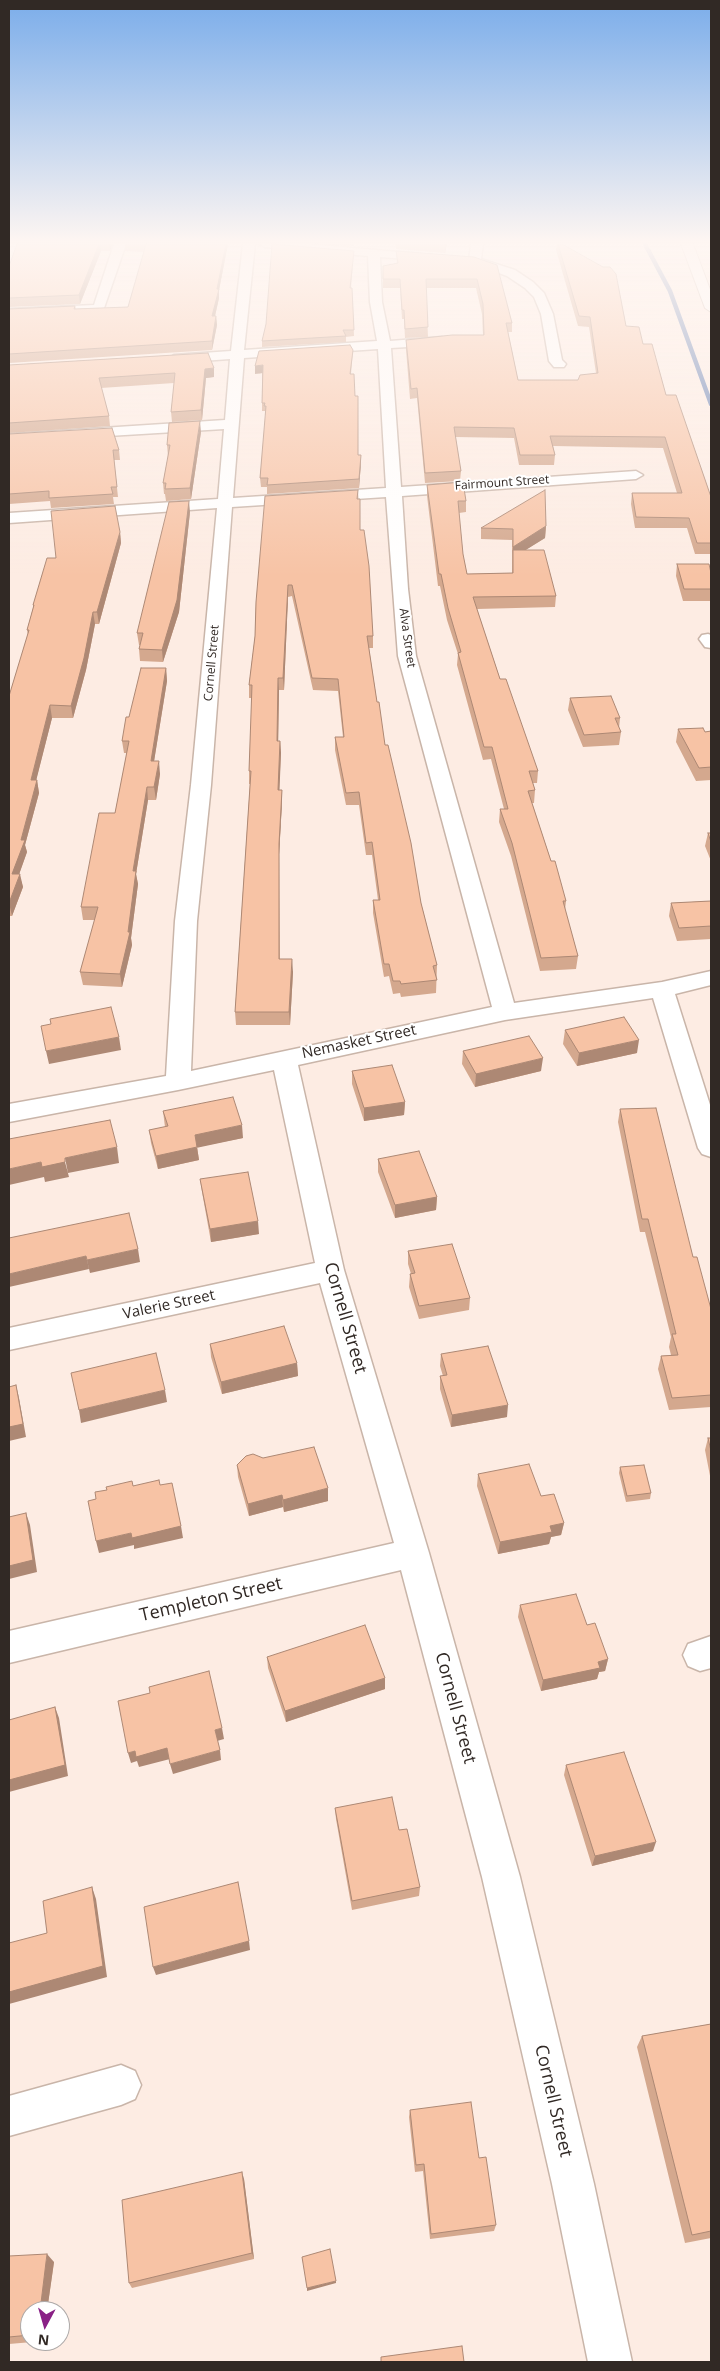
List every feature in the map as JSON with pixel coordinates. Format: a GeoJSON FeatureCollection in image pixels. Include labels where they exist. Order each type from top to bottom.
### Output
{"type":"FeatureCollection","features":[{"type":"Feature","properties":{"kind":"street","name":"Cornell Street"},"geometry":{"type":"LineString","coordinates":[[178,1082],[186,921],[201,785],[238,355]]}},
{"type":"Feature","properties":{"kind":"street"},"geometry":{"type":"LineString","coordinates":[[161,360],[243,355]]}},
{"type":"Feature","properties":{"kind":"street","name":"Alva Street"},"geometry":{"type":"LineString","coordinates":[[385,355],[393,490],[407,656],[505,1012]]}},
{"type":"Feature","properties":{"kind":"street"},"geometry":{"type":"LineString","coordinates":[[555,355],[556,361],[559,364]]}},
{"type":"Feature","properties":{"kind":"street"},"geometry":{"type":"LineString","coordinates":[[9,438],[232,424]]}},
{"type":"Feature","properties":{"kind":"street","name":"Fairmount Street"},"geometry":{"type":"LineString","coordinates":[[12,523],[225,503],[393,490],[636,475]]}},
{"type":"Feature","properties":{"kind":"street","name":"Nemasket Street"},"geometry":{"type":"LineString","coordinates":[[9,1113],[178,1082],[505,1012],[662,989],[711,978]]}},
{"type":"Feature","properties":{"kind":"street"},"geometry":{"type":"LineString","coordinates":[[662,989],[711,1148]]}},
{"type":"Feature","properties":{"kind":"street","name":"Cornell Street"},"geometry":{"type":"LineString","coordinates":[[284,1058],[330,1270],[413,1553],[501,1877],[572,2184],[610,2362]]}},
{"type":"Feature","properties":{"kind":"street","name":"Valerie Street"},"geometry":{"type":"LineString","coordinates":[[9,1339],[330,1270]]}},
{"type":"Feature","properties":{"kind":"street","name":"Templeton Street"},"geometry":{"type":"LineString","coordinates":[[9,1647],[413,1553]]}},
{"type":"Feature","properties":{"kind":"street"},"geometry":{"type":"LineString","coordinates":[[9,2116],[121,2085]]}},
{"type":"Feature","properties":{"kind":"building"},"geometry":{"type":"Polygon","coordinates":[[[209,355],[214,368],[205,369],[201,410],[171,412],[175,373],[99,378],[109,416],[9,423],[9,365],[209,355]]]}},
{"type":"Feature","properties":{"kind":"building"},"geometry":{"type":"Polygon","coordinates":[[[258,355],[352,355],[350,374],[354,374],[355,396],[358,396],[358,455],[361,455],[359,479],[267,485],[268,478],[260,478],[266,406],[264,406],[265,403],[262,403],[263,365],[255,366],[258,355]]]}},
{"type":"Feature","properties":{"kind":"building"},"geometry":{"type":"Polygon","coordinates":[[[407,355],[513,355],[518,380],[578,380],[580,375],[598,373],[595,355],[655,355],[666,395],[676,395],[711,497],[711,543],[697,543],[689,518],[636,517],[632,493],[682,493],[665,437],[550,436],[555,455],[520,455],[514,428],[454,427],[461,471],[425,473],[417,388],[411,389],[407,355]]]}},
{"type":"Feature","properties":{"kind":"building"},"geometry":{"type":"Polygon","coordinates":[[[200,421],[190,488],[165,489],[166,483],[163,483],[170,445],[167,445],[169,423],[200,421]]]}},
{"type":"Feature","properties":{"kind":"building"},"geometry":{"type":"Polygon","coordinates":[[[112,428],[119,450],[113,450],[117,487],[111,487],[113,494],[49,498],[49,491],[9,494],[9,434],[112,428]]]}},
{"type":"Feature","properties":{"kind":"building"},"geometry":{"type":"Polygon","coordinates":[[[463,482],[466,501],[458,501],[463,554],[467,574],[513,573],[513,550],[544,550],[556,596],[473,597],[500,679],[506,679],[538,771],[529,771],[535,790],[528,791],[551,861],[555,861],[566,901],[563,901],[578,956],[541,958],[512,843],[500,809],[508,809],[492,747],[484,747],[458,653],[461,652],[448,608],[441,574],[439,574],[427,485],[463,482]]]}},
{"type":"Feature","properties":{"kind":"building"},"geometry":{"type":"Polygon","coordinates":[[[358,490],[357,499],[360,499],[360,530],[364,530],[369,566],[373,636],[367,636],[377,702],[379,702],[385,745],[388,745],[411,843],[421,903],[437,965],[433,966],[437,980],[401,984],[400,981],[393,981],[389,964],[384,964],[373,900],[380,900],[372,842],[366,843],[359,792],[346,793],[335,737],[344,737],[338,679],[312,678],[292,585],[288,585],[283,678],[278,678],[277,741],[280,741],[278,790],[282,790],[279,844],[279,959],[292,959],[289,1012],[235,1012],[251,771],[249,771],[252,685],[249,685],[255,636],[265,496],[358,490]]]}},
{"type":"Feature","properties":{"kind":"building"},"geometry":{"type":"Polygon","coordinates":[[[545,490],[546,526],[513,547],[513,529],[481,528],[545,490]]]}},
{"type":"Feature","properties":{"kind":"building"},"geometry":{"type":"Polygon","coordinates":[[[189,501],[177,600],[162,650],[139,649],[143,633],[137,633],[169,502],[189,501]]]}},
{"type":"Feature","properties":{"kind":"building"},"geometry":{"type":"Polygon","coordinates":[[[115,506],[120,532],[97,612],[93,612],[84,658],[71,706],[50,705],[31,780],[37,780],[21,840],[25,840],[12,874],[20,874],[9,903],[9,696],[29,630],[27,630],[33,605],[47,558],[56,558],[51,511],[115,506]]]}},
{"type":"Feature","properties":{"kind":"building"},"geometry":{"type":"Polygon","coordinates":[[[677,564],[709,564],[711,589],[684,589],[677,564]]]}},
{"type":"Feature","properties":{"kind":"building"},"geometry":{"type":"Polygon","coordinates":[[[141,668],[166,668],[151,761],[159,761],[154,787],[147,787],[133,871],[136,871],[128,932],[130,932],[120,974],[80,972],[98,907],[81,907],[99,813],[115,813],[129,741],[122,741],[126,717],[129,717],[141,668]]]}},
{"type":"Feature","properties":{"kind":"building"},"geometry":{"type":"Polygon","coordinates":[[[611,696],[620,718],[615,718],[621,732],[584,735],[570,698],[611,696]]]}},
{"type":"Feature","properties":{"kind":"building"},"geometry":{"type":"Polygon","coordinates":[[[703,728],[705,732],[711,731],[711,767],[699,768],[678,729],[703,728]]]}},
{"type":"Feature","properties":{"kind":"building"},"geometry":{"type":"Polygon","coordinates":[[[711,901],[711,926],[679,928],[671,903],[711,901]]]}},
{"type":"Feature","properties":{"kind":"building"},"geometry":{"type":"Polygon","coordinates":[[[111,1007],[119,1037],[46,1051],[41,1026],[51,1024],[50,1019],[111,1007]]]}},
{"type":"Feature","properties":{"kind":"building"},"geometry":{"type":"Polygon","coordinates":[[[624,1017],[639,1040],[579,1053],[565,1030],[624,1017]]]}},
{"type":"Feature","properties":{"kind":"building"},"geometry":{"type":"Polygon","coordinates":[[[529,1036],[543,1058],[476,1074],[463,1051],[529,1036]]]}},
{"type":"Feature","properties":{"kind":"building"},"geometry":{"type":"Polygon","coordinates":[[[392,1065],[405,1102],[364,1108],[352,1071],[392,1065]]]}},
{"type":"Feature","properties":{"kind":"building"},"geometry":{"type":"Polygon","coordinates":[[[233,1097],[242,1125],[195,1135],[197,1147],[156,1156],[149,1130],[168,1126],[163,1111],[233,1097]]]}},
{"type":"Feature","properties":{"kind":"building"},"geometry":{"type":"Polygon","coordinates":[[[656,1108],[693,1257],[697,1257],[711,1309],[711,1395],[672,1398],[661,1356],[678,1355],[672,1334],[676,1334],[648,1219],[642,1219],[620,1109],[656,1108]]]}},
{"type":"Feature","properties":{"kind":"building"},"geometry":{"type":"Polygon","coordinates":[[[110,1120],[117,1147],[65,1158],[65,1162],[42,1167],[41,1162],[9,1169],[9,1139],[110,1120]]]}},
{"type":"Feature","properties":{"kind":"building"},"geometry":{"type":"Polygon","coordinates":[[[419,1151],[437,1197],[395,1205],[378,1159],[419,1151]]]}},
{"type":"Feature","properties":{"kind":"building"},"geometry":{"type":"Polygon","coordinates":[[[248,1172],[258,1221],[210,1229],[200,1179],[248,1172]]]}},
{"type":"Feature","properties":{"kind":"building"},"geometry":{"type":"Polygon","coordinates":[[[129,1213],[138,1249],[87,1260],[86,1256],[9,1274],[9,1238],[129,1213]]]}},
{"type":"Feature","properties":{"kind":"building"},"geometry":{"type":"Polygon","coordinates":[[[452,1244],[470,1298],[419,1306],[410,1274],[415,1273],[408,1251],[452,1244]]]}},
{"type":"Feature","properties":{"kind":"building"},"geometry":{"type":"Polygon","coordinates":[[[284,1326],[297,1363],[221,1382],[210,1344],[284,1326]]]}},
{"type":"Feature","properties":{"kind":"building"},"geometry":{"type":"Polygon","coordinates":[[[488,1346],[508,1405],[452,1415],[440,1376],[447,1375],[441,1354],[488,1346]]]}},
{"type":"Feature","properties":{"kind":"building"},"geometry":{"type":"Polygon","coordinates":[[[156,1353],[165,1390],[79,1410],[71,1373],[156,1353]]]}},
{"type":"Feature","properties":{"kind":"building"},"geometry":{"type":"Polygon","coordinates":[[[16,1385],[23,1424],[9,1427],[9,1387],[16,1385]]]}},
{"type":"Feature","properties":{"kind":"building"},"geometry":{"type":"Polygon","coordinates":[[[708,1438],[711,1438],[711,1451],[708,1438]]]}},
{"type":"Feature","properties":{"kind":"building"},"geometry":{"type":"Polygon","coordinates":[[[314,1447],[328,1488],[283,1500],[282,1495],[248,1504],[237,1465],[246,1456],[253,1454],[263,1458],[314,1447]]]}},
{"type":"Feature","properties":{"kind":"building"},"geometry":{"type":"Polygon","coordinates":[[[529,1464],[541,1496],[554,1494],[564,1523],[550,1526],[552,1532],[500,1542],[478,1474],[529,1464]]]}},
{"type":"Feature","properties":{"kind":"building"},"geometry":{"type":"Polygon","coordinates":[[[644,1465],[651,1493],[627,1496],[620,1467],[644,1465]]]}},
{"type":"Feature","properties":{"kind":"building"},"geometry":{"type":"Polygon","coordinates":[[[159,1480],[160,1485],[172,1483],[181,1526],[132,1538],[131,1533],[96,1541],[88,1501],[96,1499],[95,1492],[107,1490],[106,1487],[132,1481],[133,1486],[159,1480]]]}},
{"type":"Feature","properties":{"kind":"building"},"geometry":{"type":"Polygon","coordinates":[[[26,1513],[33,1560],[9,1566],[9,1517],[26,1513]]]}},
{"type":"Feature","properties":{"kind":"building"},"geometry":{"type":"Polygon","coordinates":[[[576,1594],[587,1625],[595,1623],[608,1659],[598,1662],[600,1668],[543,1680],[520,1605],[576,1594]]]}},
{"type":"Feature","properties":{"kind":"building"},"geometry":{"type":"Polygon","coordinates":[[[365,1625],[385,1678],[285,1711],[267,1657],[365,1625]]]}},
{"type":"Feature","properties":{"kind":"building"},"geometry":{"type":"Polygon","coordinates":[[[209,1671],[222,1728],[215,1730],[220,1750],[170,1764],[167,1748],[136,1757],[135,1751],[128,1753],[118,1701],[150,1693],[149,1687],[209,1671]]]}},
{"type":"Feature","properties":{"kind":"building"},"geometry":{"type":"Polygon","coordinates":[[[55,1707],[65,1765],[9,1780],[9,1720],[55,1707]]]}},
{"type":"Feature","properties":{"kind":"building"},"geometry":{"type":"Polygon","coordinates":[[[624,1752],[656,1842],[595,1856],[566,1765],[624,1752]]]}},
{"type":"Feature","properties":{"kind":"building"},"geometry":{"type":"Polygon","coordinates":[[[392,1797],[399,1830],[407,1829],[420,1887],[352,1901],[335,1808],[392,1797]]]}},
{"type":"Feature","properties":{"kind":"building"},"geometry":{"type":"Polygon","coordinates":[[[238,1882],[249,1941],[153,1967],[144,1907],[238,1882]]]}},
{"type":"Feature","properties":{"kind":"building"},"geometry":{"type":"Polygon","coordinates":[[[92,1887],[103,1966],[9,1992],[9,1943],[47,1933],[43,1901],[92,1887]]]}},
{"type":"Feature","properties":{"kind":"building"},"geometry":{"type":"Polygon","coordinates":[[[711,2024],[711,2231],[692,2235],[642,2036],[711,2024]]]}},
{"type":"Feature","properties":{"kind":"building"},"geometry":{"type":"Polygon","coordinates":[[[471,2102],[479,2158],[486,2157],[496,2225],[431,2234],[424,2164],[416,2165],[410,2110],[471,2102]]]}},
{"type":"Feature","properties":{"kind":"building"},"geometry":{"type":"Polygon","coordinates":[[[242,2172],[252,2253],[129,2283],[122,2200],[242,2172]]]}},
{"type":"Feature","properties":{"kind":"building"},"geometry":{"type":"Polygon","coordinates":[[[330,2249],[336,2281],[307,2288],[302,2257],[330,2249]]]}},
{"type":"Feature","properties":{"kind":"building"},"geometry":{"type":"Polygon","coordinates":[[[47,2254],[41,2301],[20,2301],[20,2336],[9,2337],[9,2256],[47,2254]]]}},
{"type":"Feature","properties":{"kind":"building"},"geometry":{"type":"Polygon","coordinates":[[[462,2346],[464,2362],[381,2362],[381,2357],[462,2346]]]}},
{"type":"Feature","properties":{"kind":"waterway"},"geometry":{"type":"LineString","coordinates":[[693,355],[711,404]]}}]}
